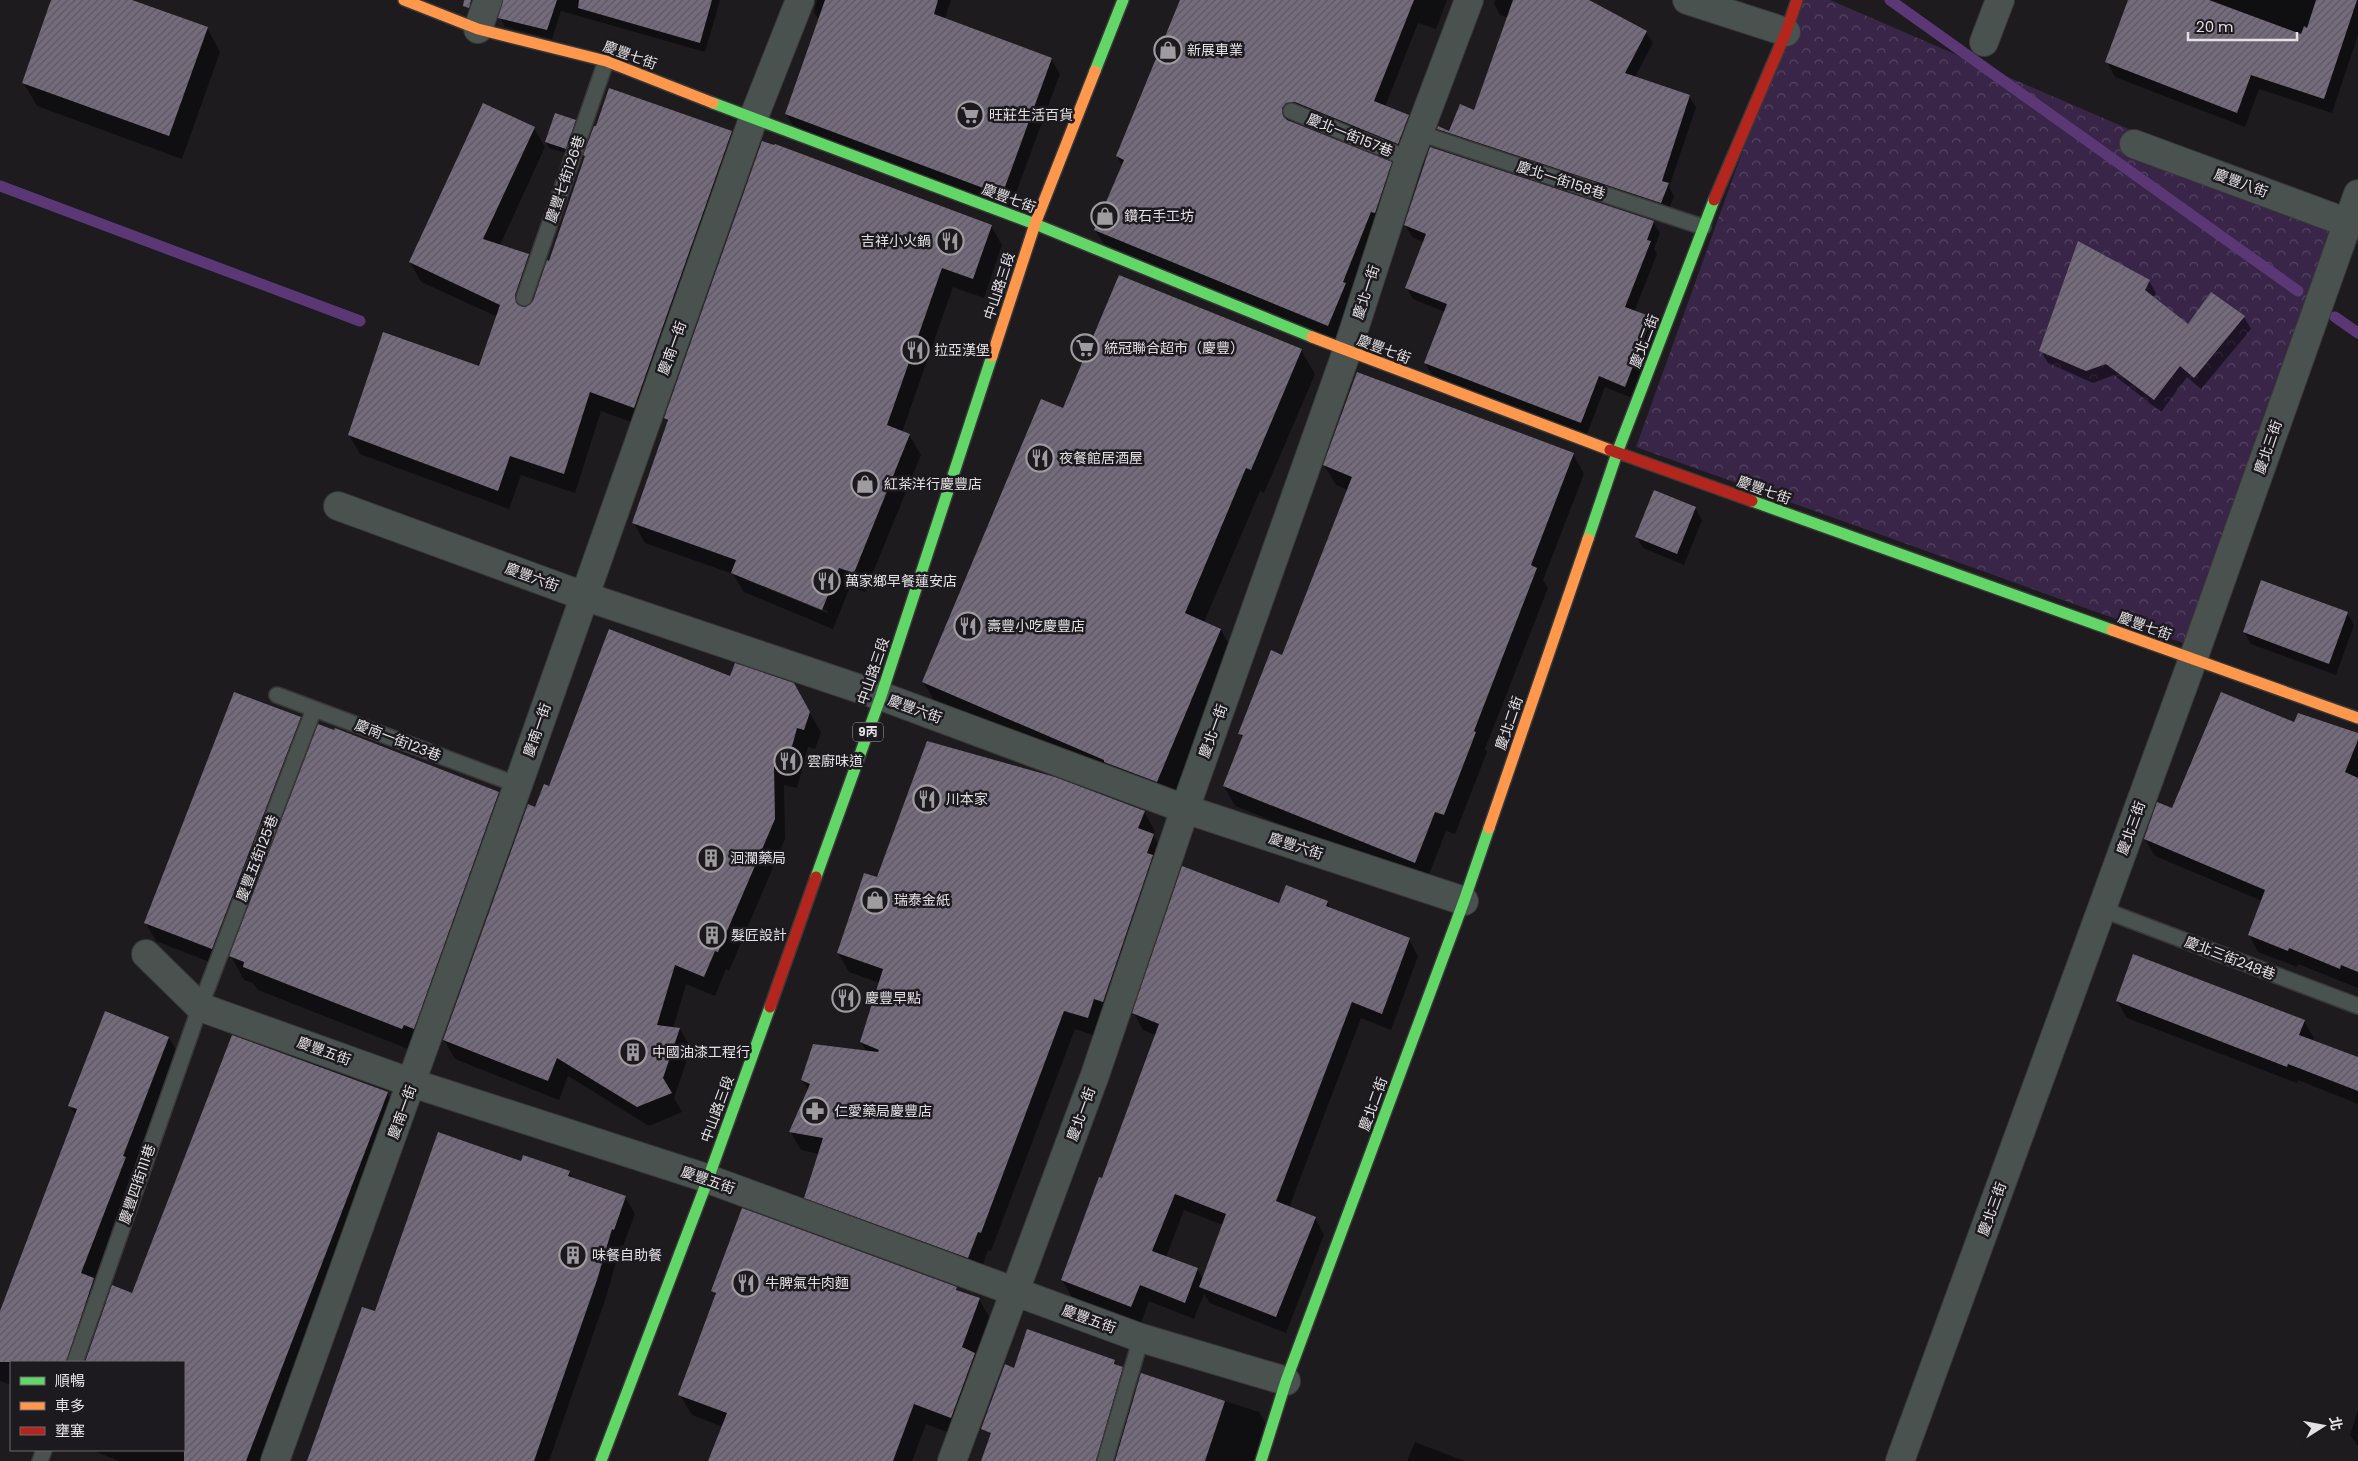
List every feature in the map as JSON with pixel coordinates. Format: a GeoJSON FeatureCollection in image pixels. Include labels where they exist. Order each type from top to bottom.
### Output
{"type":"FeatureCollection","features":[{"type":"Feature","properties":{"kind":"street","name":"慶豐七街"},"geometry":{"type":"LineString","coordinates":[[404,0],[478,29],[606,61],[753,119],[1035,224],[1347,351],[1617,453],[2358,718]]}},
{"type":"Feature","properties":{"kind":"street"},"geometry":{"type":"LineString","coordinates":[[478,29],[488,0]]}},
{"type":"Feature","properties":{"kind":"street","name":"慶南一街"},"geometry":{"type":"LineString","coordinates":[[275,1461],[412,1083],[753,119],[800,0]]}},
{"type":"Feature","properties":{"kind":"street","name":"中山路三段"},"geometry":{"type":"LineString","coordinates":[[601,1461],[708,1179],[881,696],[1035,224],[1123,0]]}},
{"type":"Feature","properties":{"kind":"street","name":"慶北一街"},"geometry":{"type":"LineString","coordinates":[[952,1461],[1095,1075],[1185,809],[1347,351],[1409,159],[1469,0]]}},
{"type":"Feature","properties":{"kind":"street"},"geometry":{"type":"LineString","coordinates":[[1687,0],[1786,32]]}},
{"type":"Feature","properties":{"kind":"street","name":"慶北二街"},"geometry":{"type":"LineString","coordinates":[[1261,1461],[1286,1381],[1464,901],[1617,453],[1703,227],[1786,32],[1797,0]]}},
{"type":"Feature","properties":{"kind":"street"},"geometry":{"type":"LineString","coordinates":[[1984,42],[2000,0]]}},
{"type":"Feature","properties":{"kind":"street","name":"慶豐八街"},"geometry":{"type":"LineString","coordinates":[[2134,144],[2348,223]]}},
{"type":"Feature","properties":{"kind":"street","name":"慶北三街"},"geometry":{"type":"LineString","coordinates":[[1900,1461],[2193,659],[2358,194]]}},
{"type":"Feature","properties":{"kind":"street","name":"慶豐六街"},"geometry":{"type":"LineString","coordinates":[[338,506],[584,596],[881,696],[1185,809],[1464,901]]}},
{"type":"Feature","properties":{"kind":"street","name":"慶豐五街"},"geometry":{"type":"LineString","coordinates":[[146,954],[200,1007],[412,1083],[708,1179],[1141,1338],[1286,1381]]}},
{"type":"Feature","properties":{"kind":"lane","name":"慶豐七街126巷"},"geometry":{"type":"LineString","coordinates":[[524,298],[606,61]]}},
{"type":"Feature","properties":{"kind":"lane","name":"慶北一街157巷"},"geometry":{"type":"LineString","coordinates":[[1291,111],[1409,159]]}},
{"type":"Feature","properties":{"kind":"lane","name":"慶北一街158巷"},"geometry":{"type":"LineString","coordinates":[[1419,133],[1703,227]]}},
{"type":"Feature","properties":{"kind":"lane","name":"慶南一街123巷"},"geometry":{"type":"LineString","coordinates":[[277,694],[518,785]]}},
{"type":"Feature","properties":{"kind":"lane","name":"慶豐五街125巷"},"geometry":{"type":"LineString","coordinates":[[200,1007],[314,708]]}},
{"type":"Feature","properties":{"kind":"lane","name":"慶北三街248巷"},"geometry":{"type":"LineString","coordinates":[[2101,909],[2358,1006]]}},
{"type":"Feature","properties":{"kind":"lane","name":"慶豐四街111巷"},"geometry":{"type":"LineString","coordinates":[[74,1361],[200,1007]]}},
{"type":"Feature","properties":{"kind":"lane"},"geometry":{"type":"LineString","coordinates":[[1104,1461],[1141,1338]]}},
{"type":"Feature","properties":{"kind":"green space"},"geometry":{"type":"Polygon","coordinates":[[[1797,0],[1830,0],[2334,218],[2197,648],[1636,447],[1797,0]]]}},
{"type":"Feature","properties":{"kind":"building"},"geometry":{"type":"Polygon","coordinates":[[[51,0],[132,0],[208,27],[169,136],[22,83],[51,0]]]}},
{"type":"Feature","properties":{"kind":"building"},"geometry":{"type":"Polygon","coordinates":[[[464,0],[471,0],[469,8],[463,6],[464,0]]]}},
{"type":"Feature","properties":{"kind":"building"},"geometry":{"type":"Polygon","coordinates":[[[503,0],[557,0],[547,30],[498,18],[503,0]]]}},
{"type":"Feature","properties":{"kind":"building"},"geometry":{"type":"Polygon","coordinates":[[[579,0],[712,0],[700,43],[578,8],[579,0]]]}},
{"type":"Feature","properties":{"kind":"building"},"geometry":{"type":"Polygon","coordinates":[[[825,0],[938,0],[934,14],[1052,58],[1002,195],[785,114],[825,0]]]}},
{"type":"Feature","properties":{"kind":"building"},"geometry":{"type":"Polygon","coordinates":[[[1180,0],[1414,0],[1374,101],[1409,115],[1398,144],[1295,102],[1286,103],[1282,108],[1283,116],[1287,120],[1392,162],[1375,213],[1371,212],[1343,282],[1346,283],[1328,326],[1094,230],[1124,160],[1116,156],[1180,0]]]}},
{"type":"Feature","properties":{"kind":"building"},"geometry":{"type":"Polygon","coordinates":[[[1513,0],[1589,0],[1647,31],[1625,73],[1690,95],[1662,181],[1669,183],[1661,203],[1437,129],[1438,126],[1449,131],[1460,104],[1474,110],[1513,0]]]}},
{"type":"Feature","properties":{"kind":"building"},"geometry":{"type":"Polygon","coordinates":[[[2128,0],[2209,0],[2301,34],[2304,26],[2307,28],[2316,0],[2357,0],[2324,99],[2251,75],[2237,113],[2105,62],[2128,0]]]}},
{"type":"Feature","properties":{"kind":"building"},"geometry":{"type":"Polygon","coordinates":[[[609,88],[732,131],[634,408],[590,392],[564,474],[510,456],[498,491],[348,435],[383,332],[479,366],[500,305],[409,262],[483,103],[535,127],[483,239],[529,254],[515,295],[517,304],[525,307],[533,301],[547,260],[549,261],[585,156],[583,155],[594,126],[596,126],[609,88]]]}},
{"type":"Feature","properties":{"kind":"building"},"geometry":{"type":"Polygon","coordinates":[[[555,113],[576,120],[566,149],[545,142],[555,113]]]}},
{"type":"Feature","properties":{"kind":"building"},"geometry":{"type":"Polygon","coordinates":[[[762,141],[775,144],[992,225],[973,279],[942,268],[887,425],[910,434],[854,573],[839,568],[822,610],[731,573],[736,560],[632,523],[668,420],[664,418],[762,141]]]}},
{"type":"Feature","properties":{"kind":"building"},"geometry":{"type":"Polygon","coordinates":[[[1430,147],[1654,221],[1647,240],[1651,241],[1625,307],[1652,317],[1625,387],[1599,376],[1581,423],[1424,363],[1447,304],[1405,288],[1426,234],[1404,225],[1430,147]]]}},
{"type":"Feature","properties":{"kind":"building"},"geometry":{"type":"Polygon","coordinates":[[[2078,241],[2150,280],[2145,290],[2188,324],[2211,292],[2245,316],[2194,378],[2180,366],[2154,400],[2106,364],[2086,371],[2039,351],[2078,241]]]}},
{"type":"Feature","properties":{"kind":"building"},"geometry":{"type":"Polygon","coordinates":[[[1119,275],[1302,349],[1251,470],[1246,468],[1185,613],[1221,629],[1157,782],[1104,762],[1104,760],[922,682],[1041,399],[1063,408],[1119,275]]]}},
{"type":"Feature","properties":{"kind":"building"},"geometry":{"type":"Polygon","coordinates":[[[1357,372],[1574,453],[1531,565],[1537,568],[1474,731],[1476,732],[1444,815],[1435,812],[1415,863],[1223,786],[1243,735],[1238,734],[1271,650],[1282,655],[1352,477],[1323,465],[1357,372]]]}},
{"type":"Feature","properties":{"kind":"building"},"geometry":{"type":"Polygon","coordinates":[[[1654,490],[1696,507],[1677,554],[1635,537],[1654,490]]]}},
{"type":"Feature","properties":{"kind":"building"},"geometry":{"type":"Polygon","coordinates":[[[2261,580],[2348,612],[2329,664],[2243,632],[2261,580]]]}},
{"type":"Feature","properties":{"kind":"building"},"geometry":{"type":"Polygon","coordinates":[[[609,629],[730,676],[735,663],[794,683],[810,712],[804,730],[797,728],[786,769],[774,767],[775,819],[718,952],[715,951],[704,977],[675,965],[657,1025],[680,1028],[663,1078],[672,1093],[637,1107],[557,1058],[548,1081],[443,1040],[528,804],[535,807],[544,784],[549,786],[609,629]]]}},
{"type":"Feature","properties":{"kind":"building"},"geometry":{"type":"Polygon","coordinates":[[[234,692],[301,717],[212,949],[144,923],[234,692]]]}},
{"type":"Feature","properties":{"kind":"building"},"geometry":{"type":"Polygon","coordinates":[[[2221,692],[2294,722],[2298,713],[2358,733],[2358,740],[2345,772],[2358,778],[2358,972],[2341,965],[2340,969],[2289,948],[2288,951],[2248,935],[2265,890],[2144,839],[2157,802],[2172,808],[2221,692]]]}},
{"type":"Feature","properties":{"kind":"building"},"geometry":{"type":"Polygon","coordinates":[[[318,724],[334,730],[335,728],[499,792],[414,1029],[404,1025],[402,1029],[243,967],[244,962],[229,956],[318,724]]]}},
{"type":"Feature","properties":{"kind":"building"},"geometry":{"type":"Polygon","coordinates":[[[927,741],[1055,777],[1145,811],[1138,828],[1154,834],[1147,853],[1153,855],[1103,1002],[1094,999],[1088,1018],[1064,1011],[981,1233],[978,1232],[968,1258],[804,1198],[823,1138],[789,1132],[810,1084],[801,1080],[813,1044],[878,1052],[879,1050],[860,1042],[883,969],[837,953],[864,873],[877,877],[927,741]]]}},
{"type":"Feature","properties":{"kind":"building"},"geometry":{"type":"Polygon","coordinates":[[[1182,866],[1279,903],[1286,885],[1328,901],[1326,906],[1410,938],[1382,1014],[1352,1002],[1276,1201],[1316,1217],[1276,1317],[1199,1287],[1226,1214],[1175,1194],[1152,1251],[1198,1268],[1185,1303],[1140,1285],[1131,1307],[1061,1280],[1099,1177],[1102,1178],[1159,1024],[1132,1013],[1182,866]]]}},
{"type":"Feature","properties":{"kind":"building"},"geometry":{"type":"Polygon","coordinates":[[[2133,954],[2305,1020],[2299,1035],[2358,1057],[2358,1091],[2288,1064],[2287,1067],[2116,1001],[2133,954]]]}},
{"type":"Feature","properties":{"kind":"building"},"geometry":{"type":"Polygon","coordinates":[[[105,1011],[169,1037],[123,1156],[126,1157],[81,1273],[94,1278],[66,1361],[0,1362],[0,1311],[77,1109],[68,1106],[105,1011]]]}},
{"type":"Feature","properties":{"kind":"building"},"geometry":{"type":"Polygon","coordinates":[[[232,1035],[388,1092],[246,1461],[184,1461],[185,1361],[85,1361],[112,1285],[132,1293],[232,1035]]]}},
{"type":"Feature","properties":{"kind":"building"},"geometry":{"type":"Polygon","coordinates":[[[438,1132],[521,1161],[523,1155],[570,1171],[568,1176],[626,1196],[614,1230],[612,1229],[597,1280],[534,1461],[307,1461],[362,1307],[375,1311],[438,1132]]]}},
{"type":"Feature","properties":{"kind":"building"},"geometry":{"type":"Polygon","coordinates":[[[742,1208],[957,1287],[956,1290],[980,1298],[962,1347],[975,1353],[951,1418],[914,1404],[893,1461],[708,1461],[727,1413],[678,1395],[716,1293],[711,1291],[742,1208]]]}},
{"type":"Feature","properties":{"kind":"building"},"geometry":{"type":"Polygon","coordinates":[[[1027,1329],[1115,1360],[1114,1364],[1123,1367],[1096,1461],[981,1461],[991,1433],[981,1429],[1005,1364],[1014,1368],[1027,1329]]]}},
{"type":"Feature","properties":{"kind":"building"},"geometry":{"type":"Polygon","coordinates":[[[1141,1373],[1225,1401],[1205,1461],[1115,1461],[1141,1373]]]}},
{"type":"Feature","properties":{"kind":"waterway"},"geometry":{"type":"LineString","coordinates":[[1890,0],[2298,291]]}},
{"type":"Feature","properties":{"kind":"waterway"},"geometry":{"type":"LineString","coordinates":[[0,186],[360,321]]}},
{"type":"Feature","properties":{"kind":"waterway"},"geometry":{"type":"LineString","coordinates":[[2335,317],[2358,333]]}},
{"type":"Feature","properties":{"kind":"traffic: fast"},"geometry":{"type":"LineString","coordinates":[[1095,71],[1123,0]]}},
{"type":"Feature","properties":{"kind":"traffic: fast"},"geometry":{"type":"LineString","coordinates":[[713,103],[1035,224],[1312,337]]}},
{"type":"Feature","properties":{"kind":"traffic: fast"},"geometry":{"type":"LineString","coordinates":[[1588,539],[1617,453],[1714,200]]}},
{"type":"Feature","properties":{"kind":"traffic: fast"},"geometry":{"type":"LineString","coordinates":[[816,877],[881,696],[992,356]]}},
{"type":"Feature","properties":{"kind":"traffic: fast"},"geometry":{"type":"LineString","coordinates":[[1752,501],[2112,630]]}},
{"type":"Feature","properties":{"kind":"traffic: fast"},"geometry":{"type":"LineString","coordinates":[[1261,1461],[1286,1381],[1464,901],[1489,828]]}},
{"type":"Feature","properties":{"kind":"traffic: fast"},"geometry":{"type":"LineString","coordinates":[[601,1461],[708,1179],[770,1007]]}},
{"type":"Feature","properties":{"kind":"traffic: slow"},"geometry":{"type":"LineString","coordinates":[[404,0],[478,29],[606,61],[713,103]]}},
{"type":"Feature","properties":{"kind":"traffic: slow"},"geometry":{"type":"LineString","coordinates":[[992,356],[1035,224],[1095,71]]}},
{"type":"Feature","properties":{"kind":"traffic: slow"},"geometry":{"type":"LineString","coordinates":[[1312,337],[1610,450]]}},
{"type":"Feature","properties":{"kind":"traffic: slow"},"geometry":{"type":"LineString","coordinates":[[1489,828],[1588,539]]}},
{"type":"Feature","properties":{"kind":"traffic: slow"},"geometry":{"type":"LineString","coordinates":[[2112,630],[2358,718]]}},
{"type":"Feature","properties":{"kind":"traffic: jam"},"geometry":{"type":"LineString","coordinates":[[1714,200],[1786,32],[1797,0]]}},
{"type":"Feature","properties":{"kind":"traffic: jam"},"geometry":{"type":"LineString","coordinates":[[1610,450],[1752,501]]}},
{"type":"Feature","properties":{"kind":"traffic: jam"},"geometry":{"type":"LineString","coordinates":[[770,1007],[816,877]]}},
{"type":"Feature","properties":{"kind":"place","name":"新展車業"},"geometry":{"type":"Point","coordinates":[1168,50]}},
{"type":"Feature","properties":{"kind":"place","name":"旺莊生活百貨"},"geometry":{"type":"Point","coordinates":[970,115]}},
{"type":"Feature","properties":{"kind":"place","name":"鑽石手工坊"},"geometry":{"type":"Point","coordinates":[1105,216]}},
{"type":"Feature","properties":{"kind":"place","name":"吉祥小火鍋"},"geometry":{"type":"Point","coordinates":[950,241]}},
{"type":"Feature","properties":{"kind":"place","name":"統冠聯合超市（慶豐）"},"geometry":{"type":"Point","coordinates":[1085,348]}},
{"type":"Feature","properties":{"kind":"place","name":"拉亞漢堡"},"geometry":{"type":"Point","coordinates":[915,350]}},
{"type":"Feature","properties":{"kind":"place","name":"夜餐館居酒屋"},"geometry":{"type":"Point","coordinates":[1040,458]}},
{"type":"Feature","properties":{"kind":"place","name":"紅茶洋行慶豐店"},"geometry":{"type":"Point","coordinates":[865,484]}},
{"type":"Feature","properties":{"kind":"place","name":"萬家鄉早餐蓮安店"},"geometry":{"type":"Point","coordinates":[826,581]}},
{"type":"Feature","properties":{"kind":"place","name":"壽豐小吃慶豐店"},"geometry":{"type":"Point","coordinates":[968,626]}},
{"type":"Feature","properties":{"kind":"place","name":"雲廚味道"},"geometry":{"type":"Point","coordinates":[788,761]}},
{"type":"Feature","properties":{"kind":"place","name":"川本家"},"geometry":{"type":"Point","coordinates":[927,799]}},
{"type":"Feature","properties":{"kind":"place","name":"洄瀾藥局"},"geometry":{"type":"Point","coordinates":[711,858]}},
{"type":"Feature","properties":{"kind":"place","name":"瑞泰金紙"},"geometry":{"type":"Point","coordinates":[875,900]}},
{"type":"Feature","properties":{"kind":"place","name":"髮匠設計"},"geometry":{"type":"Point","coordinates":[712,935]}},
{"type":"Feature","properties":{"kind":"place","name":"慶豐早點"},"geometry":{"type":"Point","coordinates":[846,998]}},
{"type":"Feature","properties":{"kind":"place","name":"中國油漆工程行"},"geometry":{"type":"Point","coordinates":[633,1052]}},
{"type":"Feature","properties":{"kind":"place","name":"仁愛藥局慶豐店"},"geometry":{"type":"Point","coordinates":[815,1111]}},
{"type":"Feature","properties":{"kind":"place","name":"味餐自助餐"},"geometry":{"type":"Point","coordinates":[573,1255]}},
{"type":"Feature","properties":{"kind":"place","name":"牛脾氣牛肉麵"},"geometry":{"type":"Point","coordinates":[746,1283]}}]}
